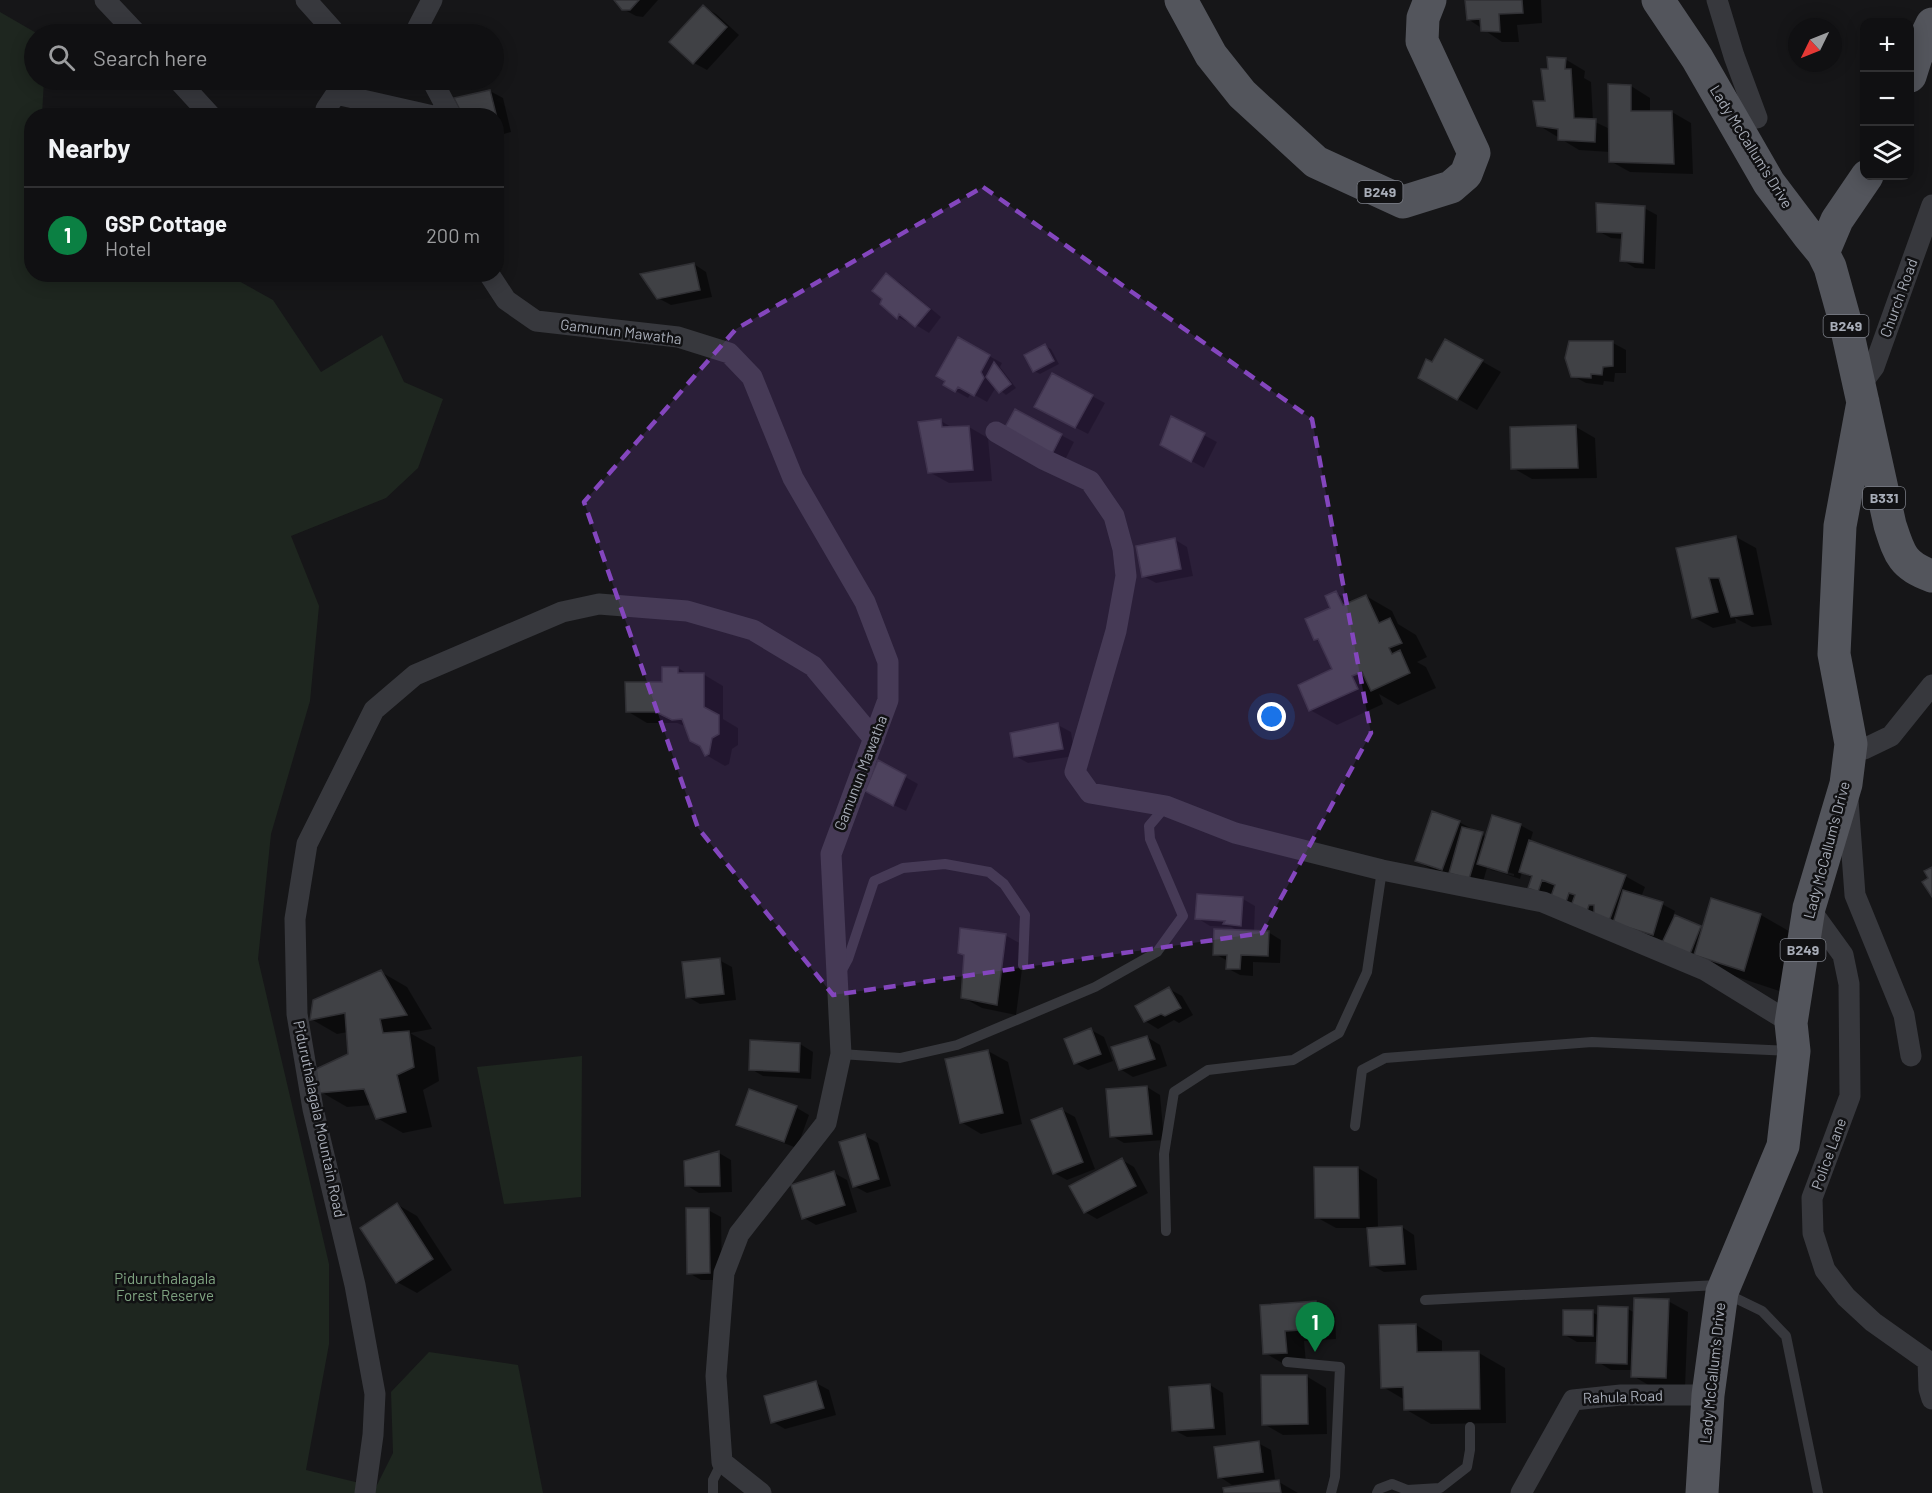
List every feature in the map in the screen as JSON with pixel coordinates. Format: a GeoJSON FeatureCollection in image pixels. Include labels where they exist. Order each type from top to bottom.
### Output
{"type":"FeatureCollection","features":[{"type":"Feature","properties":{"kind":"main road","name":"B249"},"geometry":{"type":"LineString","coordinates":[[1184,3],[1211,55],[1242,94],[1316,162],[1403,202],[1451,187],[1466,174],[1474,153],[1422,41],[1423,18],[1430,0]]}},
{"type":"Feature","properties":{"kind":"main road","name":"Lady McCallum's Drive"},"geometry":{"type":"LineString","coordinates":[[1658,0],[1696,58],[1769,183],[1823,253],[1835,283],[1861,394],[1840,526],[1834,654],[1851,744],[1846,784],[1809,909],[1792,1037],[1783,1146],[1723,1288],[1708,1395],[1702,1493]]}},
{"type":"Feature","properties":{"kind":"main road"},"geometry":{"type":"LineString","coordinates":[[1912,72],[1932,24]]}},
{"type":"Feature","properties":{"kind":"main road"},"geometry":{"type":"LineString","coordinates":[[1823,253],[1838,220],[1864,180]]}},
{"type":"Feature","properties":{"kind":"main road"},"geometry":{"type":"LineString","coordinates":[[1794,216],[1823,216],[1847,206]]}},
{"type":"Feature","properties":{"kind":"main road","name":"B331"},"geometry":{"type":"LineString","coordinates":[[1861,394],[1897,550],[1906,563],[1919,572],[1932,576]]}},
{"type":"Feature","properties":{"kind":"street"},"geometry":{"type":"LineString","coordinates":[[105,0],[128,24]]}},
{"type":"Feature","properties":{"kind":"street"},"geometry":{"type":"LineString","coordinates":[[306,0],[328,24]]}},
{"type":"Feature","properties":{"kind":"street"},"geometry":{"type":"LineString","coordinates":[[420,24],[432,0]]}},
{"type":"Feature","properties":{"kind":"street"},"geometry":{"type":"LineString","coordinates":[[1717,0],[1734,56],[1757,118]]}},
{"type":"Feature","properties":{"kind":"street"},"geometry":{"type":"LineString","coordinates":[[187,90],[204,108]]}},
{"type":"Feature","properties":{"kind":"street"},"geometry":{"type":"LineString","coordinates":[[362,90],[366,100]]}},
{"type":"Feature","properties":{"kind":"street"},"geometry":{"type":"LineString","coordinates":[[437,90],[447,108]]}},
{"type":"Feature","properties":{"kind":"street"},"geometry":{"type":"LineString","coordinates":[[327,108],[336,94],[400,108]]}},
{"type":"Feature","properties":{"kind":"street","name":"Church Road"},"geometry":{"type":"LineString","coordinates":[[1861,394],[1874,367],[1932,205]]}},
{"type":"Feature","properties":{"kind":"street","name":"Gamunun Mawatha"},"geometry":{"type":"LineString","coordinates":[[494,282],[506,300],[536,321],[678,337],[729,353],[752,377],[793,478],[865,602],[888,662],[888,700],[831,854],[841,1054],[826,1124],[739,1234],[724,1273],[716,1376],[722,1462]]}},
{"type":"Feature","properties":{"kind":"street"},"geometry":{"type":"LineString","coordinates":[[996,432],[1043,459],[1090,481],[1114,516],[1123,549],[1125,576],[1116,631],[1075,772],[1090,793],[1166,806],[1235,833],[1382,870],[1543,902],[1705,970],[1792,1037]]}},
{"type":"Feature","properties":{"kind":"street","name":"Piduruthalagala Mountain Road"},"geometry":{"type":"LineString","coordinates":[[364,1493],[373,1435],[375,1395],[355,1285],[314,1109],[297,1014],[295,919],[307,844],[374,710],[415,675],[562,612],[599,604],[687,611],[753,630],[813,666],[874,739]]}},
{"type":"Feature","properties":{"kind":"street"},"geometry":{"type":"LineString","coordinates":[[1851,744],[1864,749],[1891,736],[1932,685]]}},
{"type":"Feature","properties":{"kind":"street"},"geometry":{"type":"LineString","coordinates":[[1846,784],[1855,895],[1904,1015],[1911,1056]]}},
{"type":"Feature","properties":{"kind":"street","name":"Police Lane"},"geometry":{"type":"LineString","coordinates":[[1809,909],[1843,955],[1849,984],[1850,1096],[1812,1198],[1813,1233],[1825,1270],[1846,1297],[1873,1322],[1928,1361],[1931,1391]]}},
{"type":"Feature","properties":{"kind":"street","name":"Rahula Road"},"geometry":{"type":"LineString","coordinates":[[1521,1493],[1573,1400],[1621,1395],[1708,1395]]}},
{"type":"Feature","properties":{"kind":"street"},"geometry":{"type":"LineString","coordinates":[[722,1462],[761,1493]]}},
{"type":"Feature","properties":{"kind":"lane"},"geometry":{"type":"LineString","coordinates":[[841,1054],[900,1058],[957,1045],[1095,987],[1157,952],[1183,916],[1150,839],[1149,826],[1166,806]]}},
{"type":"Feature","properties":{"kind":"lane"},"geometry":{"type":"LineString","coordinates":[[837,977],[848,959],[874,881],[903,868],[945,864],[989,872],[1004,884],[1025,915],[1023,965]]}},
{"type":"Feature","properties":{"kind":"lane"},"geometry":{"type":"LineString","coordinates":[[1166,1230],[1164,1154],[1174,1092],[1208,1070],[1293,1060],[1339,1033],[1367,972],[1382,870]]}},
{"type":"Feature","properties":{"kind":"lane"},"geometry":{"type":"LineString","coordinates":[[1355,1126],[1362,1070],[1385,1058],[1592,1042],[1792,1037]]}},
{"type":"Feature","properties":{"kind":"lane"},"geometry":{"type":"LineString","coordinates":[[1425,1300],[1723,1288],[1762,1311],[1786,1336],[1818,1493]]}},
{"type":"Feature","properties":{"kind":"lane"},"geometry":{"type":"LineString","coordinates":[[1287,1362],[1341,1367],[1335,1477],[1331,1493]]}},
{"type":"Feature","properties":{"kind":"lane"},"geometry":{"type":"LineString","coordinates":[[1377,1493],[1379,1489],[1392,1485],[1407,1490],[1440,1488],[1467,1467],[1470,1427]]}},
{"type":"Feature","properties":{"kind":"lane"},"geometry":{"type":"LineString","coordinates":[[713,1493],[713,1479],[722,1462]]}},
{"type":"Feature","properties":{"kind":"highlighted area"},"geometry":{"type":"Polygon","coordinates":[[[983,187],[1312,419],[1371,733],[1262,933],[833,995],[698,828],[584,502],[736,329],[983,187]]]}},
{"type":"Feature","properties":{"kind":"green space","name":"Piduruthalagala Forest Reserve"},"geometry":{"type":"Polygon","coordinates":[[[0,12],[24,26],[24,90],[43,90],[42,108],[24,108],[24,282],[241,282],[273,300],[321,372],[382,335],[404,382],[443,399],[418,468],[386,498],[291,536],[319,606],[310,701],[271,834],[258,959],[329,1264],[329,1344],[306,1470],[376,1487],[393,1453],[391,1392],[429,1352],[518,1365],[543,1493],[0,1493],[0,12]]]}},
{"type":"Feature","properties":{"kind":"green space"},"geometry":{"type":"Polygon","coordinates":[[[582,1056],[581,1197],[504,1204],[477,1067],[582,1056]]]}},
{"type":"Feature","properties":{"kind":"building"},"geometry":{"type":"Polygon","coordinates":[[[614,0],[639,0],[630,10],[622,10],[614,0]]]}},
{"type":"Feature","properties":{"kind":"building"},"geometry":{"type":"Polygon","coordinates":[[[1465,0],[1522,0],[1523,13],[1499,14],[1500,32],[1481,31],[1480,19],[1467,20],[1465,0]]]}},
{"type":"Feature","properties":{"kind":"building"},"geometry":{"type":"Polygon","coordinates":[[[703,5],[727,27],[693,64],[669,42],[703,5]]]}},
{"type":"Feature","properties":{"kind":"building"},"geometry":{"type":"Polygon","coordinates":[[[1547,57],[1566,58],[1565,69],[1571,69],[1574,118],[1596,119],[1595,142],[1558,140],[1558,129],[1537,126],[1533,101],[1545,101],[1541,69],[1548,69],[1547,57]]]}},
{"type":"Feature","properties":{"kind":"building"},"geometry":{"type":"Polygon","coordinates":[[[1608,84],[1631,85],[1631,111],[1672,111],[1674,164],[1609,162],[1608,84]]]}},
{"type":"Feature","properties":{"kind":"building"},"geometry":{"type":"Polygon","coordinates":[[[490,90],[494,108],[459,108],[454,98],[490,90]]]}},
{"type":"Feature","properties":{"kind":"building"},"geometry":{"type":"Polygon","coordinates":[[[1596,203],[1645,206],[1643,263],[1620,261],[1622,233],[1597,232],[1596,203]]]}},
{"type":"Feature","properties":{"kind":"building"},"geometry":{"type":"Polygon","coordinates":[[[694,263],[700,290],[657,299],[640,274],[694,263]]]}},
{"type":"Feature","properties":{"kind":"building"},"geometry":{"type":"Polygon","coordinates":[[[886,273],[930,309],[915,327],[899,314],[897,319],[880,304],[882,299],[872,291],[886,273]]]}},
{"type":"Feature","properties":{"kind":"building"},"geometry":{"type":"Polygon","coordinates":[[[958,337],[990,355],[981,372],[984,378],[974,396],[958,387],[955,392],[943,385],[945,381],[936,376],[958,337]]]}},
{"type":"Feature","properties":{"kind":"building"},"geometry":{"type":"Polygon","coordinates":[[[1445,339],[1483,360],[1457,400],[1418,378],[1426,359],[1432,362],[1445,339]]]}},
{"type":"Feature","properties":{"kind":"building"},"geometry":{"type":"Polygon","coordinates":[[[1569,341],[1613,341],[1613,366],[1603,367],[1602,375],[1591,374],[1591,378],[1571,377],[1565,358],[1569,341]]]}},
{"type":"Feature","properties":{"kind":"building"},"geometry":{"type":"Polygon","coordinates":[[[1045,344],[1054,361],[1033,372],[1024,355],[1045,344]]]}},
{"type":"Feature","properties":{"kind":"building"},"geometry":{"type":"Polygon","coordinates":[[[994,362],[1011,384],[999,393],[986,377],[994,362]]]}},
{"type":"Feature","properties":{"kind":"building"},"geometry":{"type":"Polygon","coordinates":[[[1052,373],[1093,395],[1075,428],[1034,407],[1052,373]]]}},
{"type":"Feature","properties":{"kind":"building"},"geometry":{"type":"Polygon","coordinates":[[[1015,409],[1062,434],[1051,456],[1003,431],[1015,409]]]}},
{"type":"Feature","properties":{"kind":"building"},"geometry":{"type":"Polygon","coordinates":[[[1171,416],[1205,433],[1191,462],[1160,445],[1171,416]]]}},
{"type":"Feature","properties":{"kind":"building"},"geometry":{"type":"Polygon","coordinates":[[[941,419],[942,427],[969,426],[973,470],[928,473],[918,422],[941,419]]]}},
{"type":"Feature","properties":{"kind":"building"},"geometry":{"type":"Polygon","coordinates":[[[1576,425],[1578,468],[1511,469],[1510,427],[1576,425]]]}},
{"type":"Feature","properties":{"kind":"building"},"geometry":{"type":"Polygon","coordinates":[[[1736,536],[1753,614],[1731,617],[1719,578],[1709,578],[1718,612],[1692,618],[1676,548],[1736,536]]]}},
{"type":"Feature","properties":{"kind":"building"},"geometry":{"type":"Polygon","coordinates":[[[1175,538],[1181,569],[1142,577],[1136,546],[1175,538]]]}},
{"type":"Feature","properties":{"kind":"building"},"geometry":{"type":"Polygon","coordinates":[[[1336,591],[1343,605],[1366,595],[1379,623],[1390,618],[1402,643],[1389,648],[1392,654],[1400,650],[1410,673],[1371,691],[1362,672],[1352,676],[1358,689],[1309,711],[1298,685],[1332,669],[1318,639],[1314,640],[1305,619],[1330,608],[1325,596],[1336,591]]]}},
{"type":"Feature","properties":{"kind":"building"},"geometry":{"type":"Polygon","coordinates":[[[662,667],[678,667],[678,673],[704,673],[704,707],[719,715],[719,734],[712,738],[709,754],[705,756],[700,746],[690,741],[682,719],[672,720],[656,712],[626,712],[625,682],[662,682],[662,667]]]}},
{"type":"Feature","properties":{"kind":"building"},"geometry":{"type":"Polygon","coordinates":[[[1058,723],[1063,749],[1014,757],[1010,733],[1058,723]]]}},
{"type":"Feature","properties":{"kind":"building"},"geometry":{"type":"Polygon","coordinates":[[[878,760],[906,775],[893,806],[865,791],[878,760]]]}},
{"type":"Feature","properties":{"kind":"building"},"geometry":{"type":"Polygon","coordinates":[[[1432,811],[1460,821],[1442,870],[1415,861],[1432,811]]]}},
{"type":"Feature","properties":{"kind":"building"},"geometry":{"type":"Polygon","coordinates":[[[1492,815],[1521,824],[1507,873],[1477,864],[1492,815]]]}},
{"type":"Feature","properties":{"kind":"building"},"geometry":{"type":"Polygon","coordinates":[[[1462,827],[1483,832],[1469,879],[1449,873],[1462,827]]]}},
{"type":"Feature","properties":{"kind":"building"},"geometry":{"type":"Polygon","coordinates":[[[1529,840],[1626,875],[1608,924],[1594,919],[1594,905],[1589,905],[1586,914],[1570,909],[1575,895],[1569,893],[1565,905],[1550,899],[1555,885],[1542,880],[1538,892],[1528,888],[1532,876],[1519,872],[1529,840]]]}},
{"type":"Feature","properties":{"kind":"building"},"geometry":{"type":"Polygon","coordinates":[[[1932,867],[1932,897],[1922,882],[1928,878],[1924,871],[1932,867]]]}},
{"type":"Feature","properties":{"kind":"building"},"geometry":{"type":"Polygon","coordinates":[[[1623,890],[1663,902],[1653,935],[1613,923],[1623,890]]]}},
{"type":"Feature","properties":{"kind":"building"},"geometry":{"type":"Polygon","coordinates":[[[1197,894],[1243,897],[1241,926],[1223,924],[1225,921],[1195,919],[1197,894]]]}},
{"type":"Feature","properties":{"kind":"building"},"geometry":{"type":"Polygon","coordinates":[[[1711,898],[1761,914],[1744,971],[1694,955],[1711,898]]]}},
{"type":"Feature","properties":{"kind":"building"},"geometry":{"type":"Polygon","coordinates":[[[1675,915],[1701,926],[1688,959],[1660,947],[1675,915]]]}},
{"type":"Feature","properties":{"kind":"building"},"geometry":{"type":"Polygon","coordinates":[[[960,928],[1006,934],[997,1005],[961,998],[964,955],[958,953],[960,928]]]}},
{"type":"Feature","properties":{"kind":"building"},"geometry":{"type":"Polygon","coordinates":[[[1214,929],[1269,931],[1268,956],[1241,955],[1240,969],[1226,969],[1227,955],[1213,955],[1214,929]]]}},
{"type":"Feature","properties":{"kind":"building"},"geometry":{"type":"Polygon","coordinates":[[[720,958],[724,994],[686,998],[682,962],[720,958]]]}},
{"type":"Feature","properties":{"kind":"building"},"geometry":{"type":"Polygon","coordinates":[[[381,970],[407,1015],[380,1019],[383,1033],[409,1031],[414,1067],[397,1075],[406,1112],[376,1119],[364,1089],[319,1093],[316,1069],[348,1054],[345,1013],[310,1020],[313,1000],[381,970]]]}},
{"type":"Feature","properties":{"kind":"building"},"geometry":{"type":"Polygon","coordinates":[[[1169,987],[1181,1008],[1165,1016],[1161,1014],[1144,1022],[1135,1006],[1169,987]]]}},
{"type":"Feature","properties":{"kind":"building"},"geometry":{"type":"Polygon","coordinates":[[[1091,1028],[1101,1054],[1074,1064],[1064,1039],[1091,1028]]]}},
{"type":"Feature","properties":{"kind":"building"},"geometry":{"type":"Polygon","coordinates":[[[1147,1036],[1155,1059],[1119,1070],[1111,1047],[1147,1036]]]}},
{"type":"Feature","properties":{"kind":"building"},"geometry":{"type":"Polygon","coordinates":[[[750,1040],[800,1043],[799,1072],[749,1070],[750,1040]]]}},
{"type":"Feature","properties":{"kind":"building"},"geometry":{"type":"Polygon","coordinates":[[[988,1050],[1003,1113],[960,1123],[945,1059],[988,1050]]]}},
{"type":"Feature","properties":{"kind":"building"},"geometry":{"type":"Polygon","coordinates":[[[1147,1086],[1152,1134],[1110,1137],[1106,1089],[1147,1086]]]}},
{"type":"Feature","properties":{"kind":"building"},"geometry":{"type":"Polygon","coordinates":[[[749,1089],[797,1106],[784,1142],[736,1125],[749,1089]]]}},
{"type":"Feature","properties":{"kind":"building"},"geometry":{"type":"Polygon","coordinates":[[[1062,1108],[1083,1162],[1053,1174],[1031,1120],[1062,1108]]]}},
{"type":"Feature","properties":{"kind":"building"},"geometry":{"type":"Polygon","coordinates":[[[865,1134],[879,1179],[853,1187],[839,1142],[865,1134]]]}},
{"type":"Feature","properties":{"kind":"building"},"geometry":{"type":"Polygon","coordinates":[[[719,1151],[720,1186],[685,1186],[684,1161],[719,1151]]]}},
{"type":"Feature","properties":{"kind":"building"},"geometry":{"type":"Polygon","coordinates":[[[1122,1158],[1136,1186],[1084,1213],[1069,1186],[1122,1158]]]}},
{"type":"Feature","properties":{"kind":"building"},"geometry":{"type":"Polygon","coordinates":[[[1314,1167],[1358,1167],[1359,1218],[1315,1218],[1314,1167]]]}},
{"type":"Feature","properties":{"kind":"building"},"geometry":{"type":"Polygon","coordinates":[[[834,1171],[845,1205],[802,1219],[791,1185],[834,1171]]]}},
{"type":"Feature","properties":{"kind":"building"},"geometry":{"type":"Polygon","coordinates":[[[397,1203],[433,1259],[396,1283],[360,1228],[397,1203]]]}},
{"type":"Feature","properties":{"kind":"building"},"geometry":{"type":"Polygon","coordinates":[[[686,1208],[709,1208],[710,1273],[687,1274],[686,1208]]]}},
{"type":"Feature","properties":{"kind":"building"},"geometry":{"type":"Polygon","coordinates":[[[1402,1226],[1405,1264],[1370,1266],[1367,1228],[1402,1226]]]}},
{"type":"Feature","properties":{"kind":"building"},"geometry":{"type":"Polygon","coordinates":[[[1634,1298],[1669,1299],[1666,1378],[1631,1377],[1634,1298]]]}},
{"type":"Feature","properties":{"kind":"building"},"geometry":{"type":"Polygon","coordinates":[[[1316,1301],[1317,1329],[1285,1331],[1287,1353],[1263,1354],[1260,1305],[1316,1301]]]}},
{"type":"Feature","properties":{"kind":"building"},"geometry":{"type":"Polygon","coordinates":[[[1598,1306],[1628,1307],[1627,1364],[1596,1363],[1598,1306]]]}},
{"type":"Feature","properties":{"kind":"building"},"geometry":{"type":"Polygon","coordinates":[[[1563,1310],[1593,1310],[1593,1336],[1563,1335],[1563,1310]]]}},
{"type":"Feature","properties":{"kind":"building"},"geometry":{"type":"Polygon","coordinates":[[[1416,1324],[1417,1352],[1479,1351],[1480,1409],[1404,1410],[1403,1387],[1381,1388],[1379,1325],[1416,1324]]]}},
{"type":"Feature","properties":{"kind":"building"},"geometry":{"type":"Polygon","coordinates":[[[1261,1375],[1307,1375],[1308,1424],[1262,1425],[1261,1375]]]}},
{"type":"Feature","properties":{"kind":"building"},"geometry":{"type":"Polygon","coordinates":[[[816,1381],[824,1408],[771,1423],[764,1396],[816,1381]]]}},
{"type":"Feature","properties":{"kind":"building"},"geometry":{"type":"Polygon","coordinates":[[[1210,1384],[1214,1428],[1172,1431],[1169,1387],[1210,1384]]]}},
{"type":"Feature","properties":{"kind":"building"},"geometry":{"type":"Polygon","coordinates":[[[1259,1441],[1263,1472],[1218,1478],[1214,1447],[1259,1441]]]}},
{"type":"Feature","properties":{"kind":"building"},"geometry":{"type":"Polygon","coordinates":[[[1279,1480],[1281,1493],[1224,1493],[1223,1488],[1279,1480]]]}},
{"type":"Feature","properties":{"kind":"place","name":"GSP Cottage"},"geometry":{"type":"Point","coordinates":[1315,1352]}}]}
